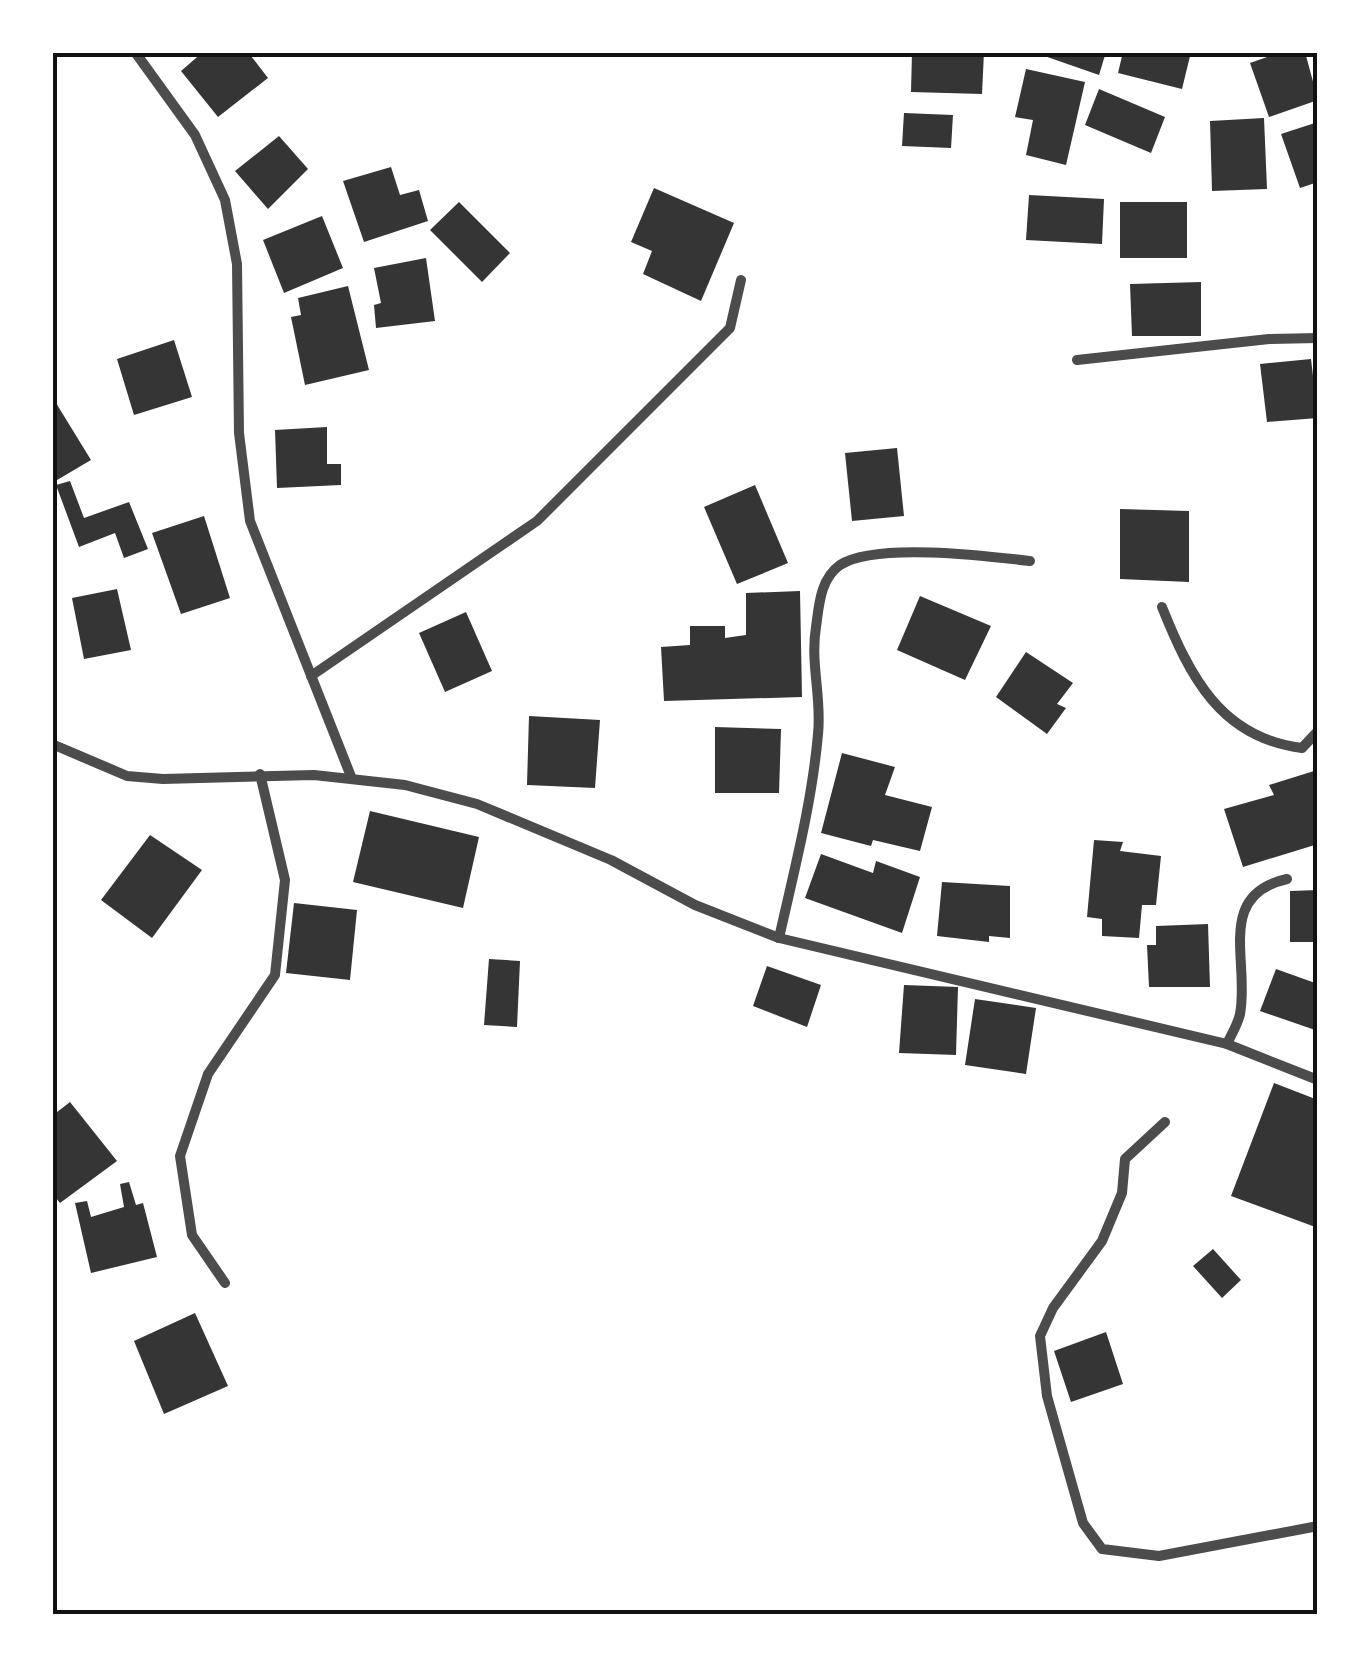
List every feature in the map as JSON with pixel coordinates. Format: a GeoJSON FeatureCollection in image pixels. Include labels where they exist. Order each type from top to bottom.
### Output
{"type":"FeatureCollection","features":[{"type":"Feature","properties":{"kind":"street"},"geometry":{"type":"LineString","coordinates":[[134,52],[195,135],[226,200],[237,264],[240,432],[250,522],[352,779]]}},
{"type":"Feature","properties":{"kind":"street"},"geometry":{"type":"LineString","coordinates":[[312,676],[537,521],[730,328],[742,280]]}},
{"type":"Feature","properties":{"kind":"street"},"geometry":{"type":"LineString","coordinates":[[1077,360],[1269,339],[1318,338]]}},
{"type":"Feature","properties":{"kind":"street"},"geometry":{"type":"LineString","coordinates":[[779,938],[800,846],[819,730],[811,658],[822,586],[840,564],[901,553],[970,553],[1030,562]]}},
{"type":"Feature","properties":{"kind":"street"},"geometry":{"type":"LineString","coordinates":[[1162,607],[1186,668],[1236,727],[1268,744],[1302,748],[1318,731]]}},
{"type":"Feature","properties":{"kind":"street"},"geometry":{"type":"LineString","coordinates":[[52,744],[126,776],[164,779],[260,774],[406,785],[477,804],[611,860],[695,906],[779,938],[1226,1044],[1318,1080]]}},
{"type":"Feature","properties":{"kind":"street"},"geometry":{"type":"LineString","coordinates":[[224,1284],[192,1234],[180,1156],[208,1074],[274,975],[285,880],[260,774]]}},
{"type":"Feature","properties":{"kind":"street"},"geometry":{"type":"LineString","coordinates":[[1226,1044],[1240,1015],[1240,932],[1248,902],[1262,884],[1287,879]]}},
{"type":"Feature","properties":{"kind":"street"},"geometry":{"type":"LineString","coordinates":[[1165,1122],[1125,1158],[1122,1193],[1102,1241],[1053,1308],[1040,1336],[1046,1396],[1082,1523],[1102,1549],[1160,1556],[1318,1526]]}},
{"type":"Feature","properties":{"kind":"building"},"geometry":{"type":"Polygon","coordinates":[[[203,52],[248,52],[268,78],[218,117],[181,71],[203,52]]]}},
{"type":"Feature","properties":{"kind":"building"},"geometry":{"type":"Polygon","coordinates":[[[912,52],[984,52],[982,94],[911,92],[912,52]]]}},
{"type":"Feature","properties":{"kind":"building"},"geometry":{"type":"Polygon","coordinates":[[[1033,52],[1106,52],[1099,75],[1033,52]]]}},
{"type":"Feature","properties":{"kind":"building"},"geometry":{"type":"Polygon","coordinates":[[[1123,52],[1191,52],[1182,89],[1118,73],[1123,52]]]}},
{"type":"Feature","properties":{"kind":"building"},"geometry":{"type":"Polygon","coordinates":[[[1281,52],[1305,52],[1318,100],[1269,117],[1250,63],[1281,52]]]}},
{"type":"Feature","properties":{"kind":"building"},"geometry":{"type":"Polygon","coordinates":[[[1026,69],[1085,82],[1066,165],[1026,155],[1033,120],[1015,117],[1026,69]]]}},
{"type":"Feature","properties":{"kind":"building"},"geometry":{"type":"Polygon","coordinates":[[[1099,89],[1165,117],[1151,153],[1085,125],[1099,89]]]}},
{"type":"Feature","properties":{"kind":"building"},"geometry":{"type":"Polygon","coordinates":[[[904,113],[953,115],[951,148],[902,146],[904,113]]]}},
{"type":"Feature","properties":{"kind":"building"},"geometry":{"type":"Polygon","coordinates":[[[1264,118],[1267,189],[1212,191],[1210,121],[1264,118]]]}},
{"type":"Feature","properties":{"kind":"building"},"geometry":{"type":"Polygon","coordinates":[[[1318,122],[1318,182],[1300,188],[1281,134],[1318,122]]]}},
{"type":"Feature","properties":{"kind":"building"},"geometry":{"type":"Polygon","coordinates":[[[279,136],[308,169],[268,209],[235,171],[279,136]]]}},
{"type":"Feature","properties":{"kind":"building"},"geometry":{"type":"Polygon","coordinates":[[[391,167],[400,195],[419,190],[428,221],[364,242],[343,181],[391,167]]]}},
{"type":"Feature","properties":{"kind":"building"},"geometry":{"type":"Polygon","coordinates":[[[654,188],[734,223],[701,301],[643,274],[652,251],[631,242],[654,188]]]}},
{"type":"Feature","properties":{"kind":"building"},"geometry":{"type":"Polygon","coordinates":[[[1029,195],[1104,199],[1102,244],[1026,240],[1029,195]]]}},
{"type":"Feature","properties":{"kind":"building"},"geometry":{"type":"Polygon","coordinates":[[[459,202],[510,253],[482,282],[430,230],[459,202]]]}},
{"type":"Feature","properties":{"kind":"building"},"geometry":{"type":"Polygon","coordinates":[[[1120,202],[1187,202],[1187,258],[1120,258],[1120,202]]]}},
{"type":"Feature","properties":{"kind":"building"},"geometry":{"type":"Polygon","coordinates":[[[322,216],[343,268],[284,293],[263,240],[322,216]]]}},
{"type":"Feature","properties":{"kind":"building"},"geometry":{"type":"Polygon","coordinates":[[[426,258],[435,321],[376,328],[374,305],[381,303],[374,268],[426,258]]]}},
{"type":"Feature","properties":{"kind":"building"},"geometry":{"type":"Polygon","coordinates":[[[1201,282],[1201,336],[1132,336],[1130,284],[1201,282]]]}},
{"type":"Feature","properties":{"kind":"building"},"geometry":{"type":"Polygon","coordinates":[[[348,286],[369,370],[305,385],[291,317],[301,315],[298,298],[348,286]]]}},
{"type":"Feature","properties":{"kind":"building"},"geometry":{"type":"Polygon","coordinates":[[[174,340],[192,397],[134,415],[117,359],[174,340]]]}},
{"type":"Feature","properties":{"kind":"building"},"geometry":{"type":"Polygon","coordinates":[[[1311,359],[1318,418],[1267,422],[1260,364],[1311,359]]]}},
{"type":"Feature","properties":{"kind":"building"},"geometry":{"type":"Polygon","coordinates":[[[56,403],[91,460],[52,483],[52,405],[56,403]]]}},
{"type":"Feature","properties":{"kind":"building"},"geometry":{"type":"Polygon","coordinates":[[[327,427],[327,464],[341,464],[341,485],[277,488],[275,430],[327,427]]]}},
{"type":"Feature","properties":{"kind":"building"},"geometry":{"type":"Polygon","coordinates":[[[897,448],[904,516],[852,521],[845,453],[897,448]]]}},
{"type":"Feature","properties":{"kind":"building"},"geometry":{"type":"Polygon","coordinates":[[[70,481],[84,518],[129,502],[148,549],[124,558],[115,533],[79,547],[56,485],[70,481]]]}},
{"type":"Feature","properties":{"kind":"building"},"geometry":{"type":"Polygon","coordinates":[[[755,485],[788,563],[737,584],[704,507],[755,485]]]}},
{"type":"Feature","properties":{"kind":"building"},"geometry":{"type":"Polygon","coordinates":[[[1120,509],[1189,511],[1189,582],[1120,579],[1120,509]]]}},
{"type":"Feature","properties":{"kind":"building"},"geometry":{"type":"Polygon","coordinates":[[[204,516],[230,598],[181,614],[152,533],[204,516]]]}},
{"type":"Feature","properties":{"kind":"building"},"geometry":{"type":"Polygon","coordinates":[[[117,589],[131,650],[84,659],[72,598],[117,589]]]}},
{"type":"Feature","properties":{"kind":"building"},"geometry":{"type":"Polygon","coordinates":[[[800,591],[802,697],[664,701],[661,647],[690,645],[690,626],[725,626],[725,638],[746,635],[746,593],[800,591]]]}},
{"type":"Feature","properties":{"kind":"building"},"geometry":{"type":"Polygon","coordinates":[[[920,596],[991,626],[965,680],[897,650],[920,596]]]}},
{"type":"Feature","properties":{"kind":"building"},"geometry":{"type":"Polygon","coordinates":[[[466,612],[492,671],[445,692],[419,633],[466,612]]]}},
{"type":"Feature","properties":{"kind":"building"},"geometry":{"type":"Polygon","coordinates":[[[1026,652],[1073,683],[1057,704],[1066,708],[1047,734],[996,697],[1026,652]]]}},
{"type":"Feature","properties":{"kind":"building"},"geometry":{"type":"Polygon","coordinates":[[[529,716],[600,720],[595,788],[527,785],[529,716]]]}},
{"type":"Feature","properties":{"kind":"building"},"geometry":{"type":"Polygon","coordinates":[[[715,727],[781,729],[779,793],[715,793],[715,727]]]}},
{"type":"Feature","properties":{"kind":"building"},"geometry":{"type":"Polygon","coordinates":[[[842,753],[895,767],[885,795],[932,807],[920,851],[873,840],[871,846],[821,833],[842,753]]]}},
{"type":"Feature","properties":{"kind":"building"},"geometry":{"type":"Polygon","coordinates":[[[1314,771],[1318,844],[1243,867],[1224,809],[1274,795],[1269,785],[1314,771]]]}},
{"type":"Feature","properties":{"kind":"building"},"geometry":{"type":"Polygon","coordinates":[[[370,811],[479,837],[463,908],[353,882],[370,811]]]}},
{"type":"Feature","properties":{"kind":"building"},"geometry":{"type":"Polygon","coordinates":[[[150,835],[202,870],[152,938],[101,900],[150,835]]]}},
{"type":"Feature","properties":{"kind":"building"},"geometry":{"type":"Polygon","coordinates":[[[1094,840],[1123,842],[1120,851],[1161,856],[1156,905],[1142,905],[1139,938],[1102,936],[1102,919],[1087,917],[1094,840]]]}},
{"type":"Feature","properties":{"kind":"building"},"geometry":{"type":"Polygon","coordinates":[[[821,854],[873,873],[876,861],[920,877],[902,933],[805,898],[821,854]]]}},
{"type":"Feature","properties":{"kind":"building"},"geometry":{"type":"Polygon","coordinates":[[[942,882],[1010,886],[1010,938],[989,936],[989,942],[937,936],[942,882]]]}},
{"type":"Feature","properties":{"kind":"building"},"geometry":{"type":"Polygon","coordinates":[[[1318,890],[1318,942],[1290,942],[1290,891],[1318,890]]]}},
{"type":"Feature","properties":{"kind":"building"},"geometry":{"type":"Polygon","coordinates":[[[294,903],[357,910],[350,980],[286,973],[294,903]]]}},
{"type":"Feature","properties":{"kind":"building"},"geometry":{"type":"Polygon","coordinates":[[[1208,924],[1210,987],[1149,987],[1147,945],[1156,945],[1156,926],[1208,924]]]}},
{"type":"Feature","properties":{"kind":"building"},"geometry":{"type":"Polygon","coordinates":[[[489,959],[520,961],[517,1027],[484,1025],[489,959]]]}},
{"type":"Feature","properties":{"kind":"building"},"geometry":{"type":"Polygon","coordinates":[[[767,966],[821,985],[807,1027],[753,1006],[767,966]]]}},
{"type":"Feature","properties":{"kind":"building"},"geometry":{"type":"Polygon","coordinates":[[[1276,969],[1318,984],[1318,1031],[1260,1011],[1276,969]]]}},
{"type":"Feature","properties":{"kind":"building"},"geometry":{"type":"Polygon","coordinates":[[[904,985],[958,987],[956,1055],[899,1053],[904,985]]]}},
{"type":"Feature","properties":{"kind":"building"},"geometry":{"type":"Polygon","coordinates":[[[975,999],[1036,1008],[1026,1074],[965,1065],[975,999]]]}},
{"type":"Feature","properties":{"kind":"building"},"geometry":{"type":"Polygon","coordinates":[[[1274,1083],[1318,1100],[1318,1228],[1231,1196],[1274,1083]]]}},
{"type":"Feature","properties":{"kind":"building"},"geometry":{"type":"Polygon","coordinates":[[[70,1102],[117,1161],[60,1203],[52,1193],[52,1116],[70,1102]]]}},
{"type":"Feature","properties":{"kind":"building"},"geometry":{"type":"Polygon","coordinates":[[[129,1182],[136,1205],[143,1203],[157,1257],[91,1273],[75,1203],[87,1201],[91,1217],[124,1207],[120,1184],[129,1182]]]}},
{"type":"Feature","properties":{"kind":"building"},"geometry":{"type":"Polygon","coordinates":[[[1213,1249],[1241,1280],[1222,1298],[1193,1266],[1213,1249]]]}},
{"type":"Feature","properties":{"kind":"building"},"geometry":{"type":"Polygon","coordinates":[[[195,1313],[228,1386],[164,1414],[134,1341],[195,1313]]]}},
{"type":"Feature","properties":{"kind":"building"},"geometry":{"type":"Polygon","coordinates":[[[1106,1332],[1123,1384],[1071,1402],[1054,1351],[1106,1332]]]}}]}
